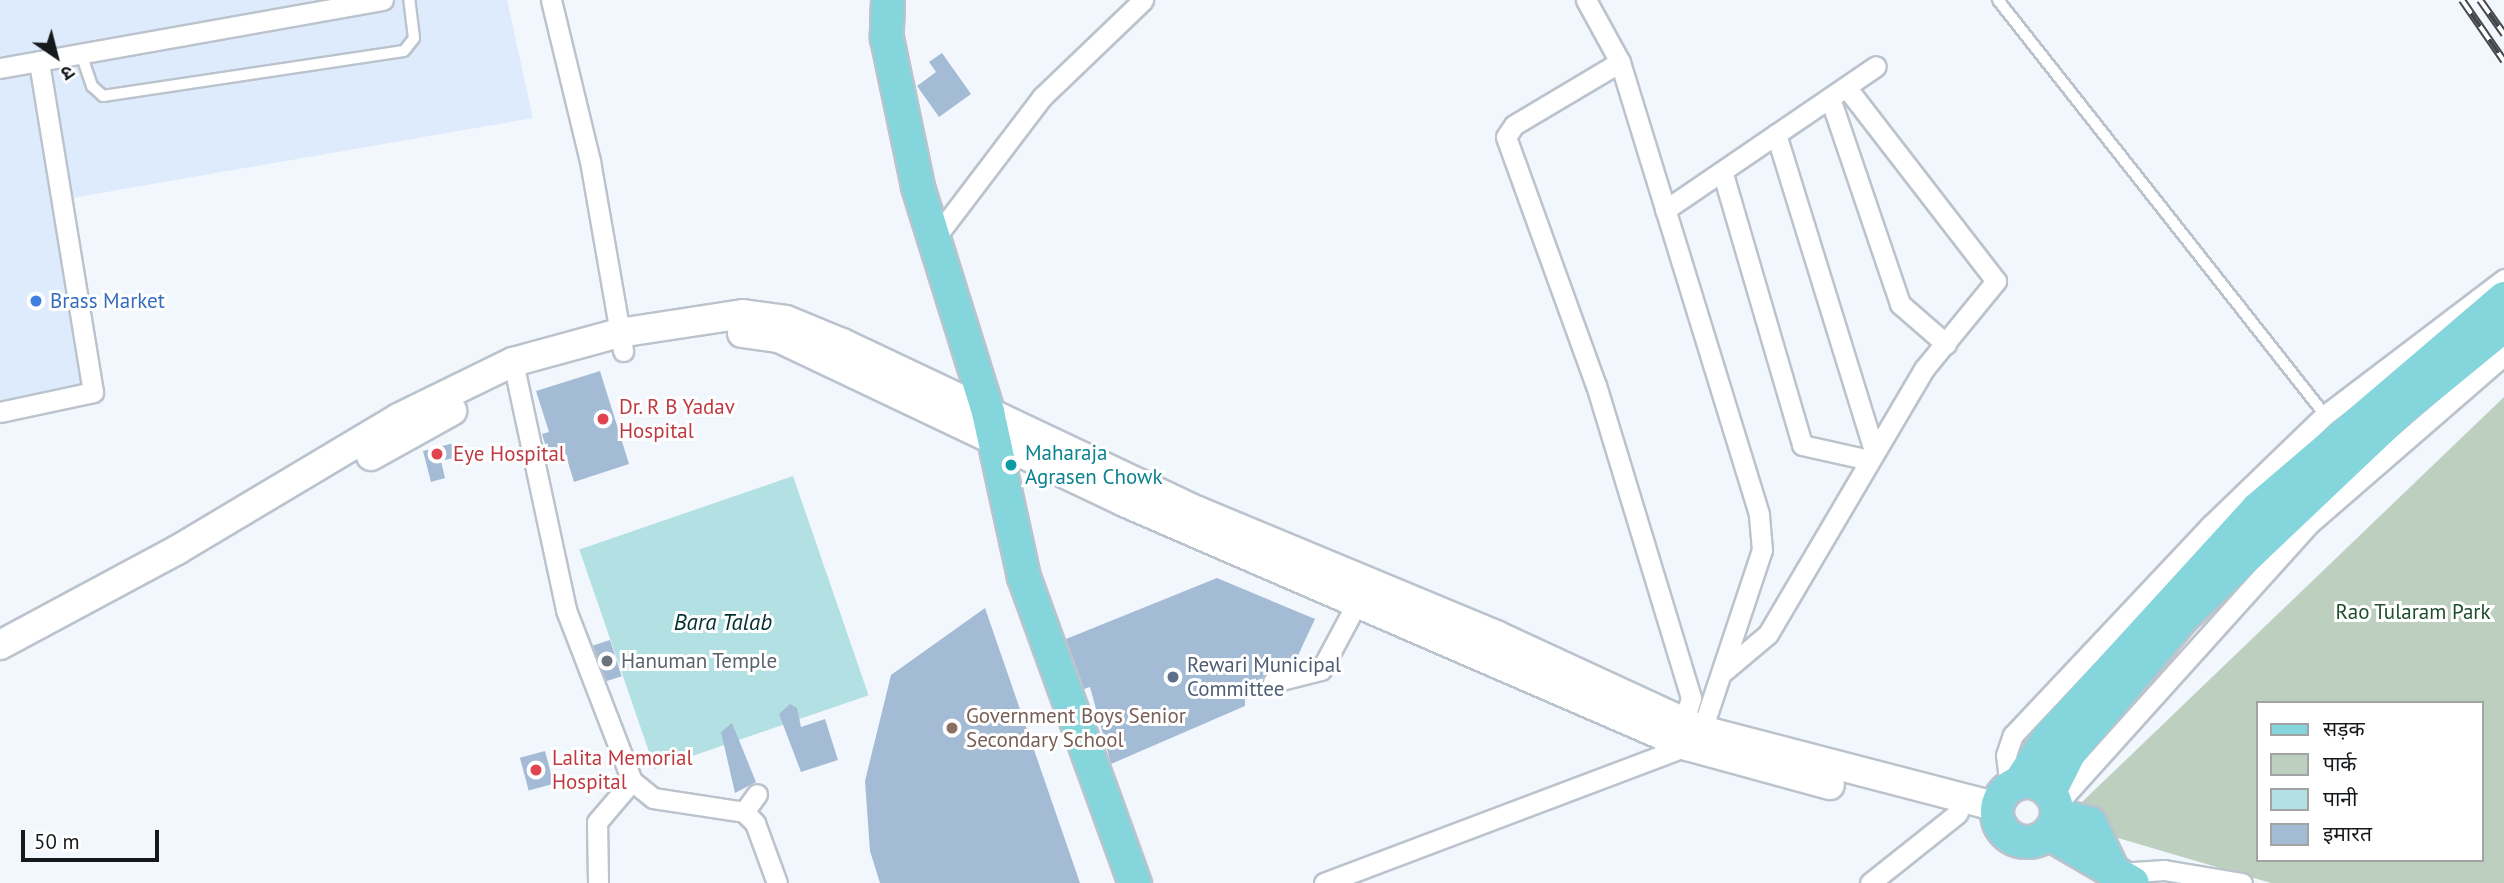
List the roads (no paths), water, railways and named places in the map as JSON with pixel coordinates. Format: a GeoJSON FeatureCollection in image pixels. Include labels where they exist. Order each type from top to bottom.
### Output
{"type":"FeatureCollection","features":[{"type":"Feature","properties":{"kind":"main road"},"geometry":{"type":"LineString","coordinates":[[888,0],[899,103],[934,238],[991,426],[1024,577],[1135,883]]}},
{"type":"Feature","properties":{"kind":"main road"},"geometry":{"type":"LineString","coordinates":[[2006,799],[2014,840],[2032,842],[2053,811],[2080,720],[2257,509],[2504,298]]}},
{"type":"Feature","properties":{"kind":"main road"},"geometry":{"type":"LineString","coordinates":[[991,426],[1357,603],[1688,735],[1958,813],[2006,799],[2080,720],[2264,537],[2504,326]]}},
{"type":"Feature","properties":{"kind":"main road"},"geometry":{"type":"LineString","coordinates":[[0,645],[177,550],[398,418],[515,372],[621,342],[727,334],[779,338],[991,426],[1688,735],[2006,799],[2090,823],[2121,874]]}},
{"type":"Feature","properties":{"kind":"main road"},"geometry":{"type":"LineString","coordinates":[[0,665],[457,408],[515,372]]}},
{"type":"Feature","properties":{"kind":"street"},"geometry":{"type":"LineString","coordinates":[[0,68],[322,6],[383,0]]}},
{"type":"Feature","properties":{"kind":"street"},"geometry":{"type":"LineString","coordinates":[[551,0],[590,161],[621,342]]}},
{"type":"Feature","properties":{"kind":"street"},"geometry":{"type":"LineString","coordinates":[[934,238],[1042,97],[1143,0]]}},
{"type":"Feature","properties":{"kind":"street"},"geometry":{"type":"LineString","coordinates":[[1324,883],[1688,735],[1724,671],[1764,537],[1620,62],[1586,0]]}},
{"type":"Feature","properties":{"kind":"street"},"geometry":{"type":"LineString","coordinates":[[0,412],[93,392],[39,61]]}},
{"type":"Feature","properties":{"kind":"street"},"geometry":{"type":"LineString","coordinates":[[1620,62],[1514,125],[1506,137],[1596,385],[1691,698],[1688,735]]}},
{"type":"Feature","properties":{"kind":"street"},"geometry":{"type":"LineString","coordinates":[[1665,210],[1723,174],[1776,134],[1876,66]]}},
{"type":"Feature","properties":{"kind":"street"},"geometry":{"type":"LineString","coordinates":[[1724,671],[1768,634],[1871,455],[1946,344],[1996,281],[1838,93]]}},
{"type":"Feature","properties":{"kind":"street"},"geometry":{"type":"LineString","coordinates":[[1838,93],[1900,304],[1946,344]]}},
{"type":"Feature","properties":{"kind":"street"},"geometry":{"type":"LineString","coordinates":[[1776,134],[1871,455]]}},
{"type":"Feature","properties":{"kind":"street"},"geometry":{"type":"LineString","coordinates":[[1723,174],[1802,445],[1871,455]]}},
{"type":"Feature","properties":{"kind":"street"},"geometry":{"type":"LineString","coordinates":[[2006,799],[2006,755],[2013,736],[2325,415],[2504,279]]}},
{"type":"Feature","properties":{"kind":"street"},"geometry":{"type":"LineString","coordinates":[[2053,811],[2309,524],[2504,355]]}},
{"type":"Feature","properties":{"kind":"street"},"geometry":{"type":"LineString","coordinates":[[515,372],[576,644],[632,781],[653,798],[744,812],[755,823],[777,883]]}},
{"type":"Feature","properties":{"kind":"street"},"geometry":{"type":"LineString","coordinates":[[1273,682],[1321,670],[1357,603]]}},
{"type":"Feature","properties":{"kind":"street"},"geometry":{"type":"LineString","coordinates":[[598,883],[597,822],[632,781]]}},
{"type":"Feature","properties":{"kind":"street"},"geometry":{"type":"LineString","coordinates":[[744,812],[757,794]]}},
{"type":"Feature","properties":{"kind":"street"},"geometry":{"type":"LineString","coordinates":[[1870,883],[1958,813]]}},
{"type":"Feature","properties":{"kind":"street"},"geometry":{"type":"LineString","coordinates":[[2121,874],[2242,883]]}},
{"type":"Feature","properties":{"kind":"lane"},"geometry":{"type":"LineString","coordinates":[[81,54],[92,86],[103,96],[404,51],[414,38],[410,0]]}},
{"type":"Feature","properties":{"kind":"lane"},"geometry":{"type":"LineString","coordinates":[[1998,0],[2325,415]]}},
{"type":"Feature","properties":{"kind":"water","name":"Bara Talab"},"geometry":{"type":"Polygon","coordinates":[[[793,476],[869,695],[655,769],[579,550],[793,476]]]}},
{"type":"Feature","properties":{"kind":"railway"},"geometry":{"type":"LineString","coordinates":[[2462,0],[2504,61]]}},
{"type":"Feature","properties":{"kind":"railway"},"geometry":{"type":"LineString","coordinates":[[2480,0],[2504,34]]}},
{"type":"Feature","properties":{"kind":"place","name":"Brass Market"},"geometry":{"type":"Point","coordinates":[36,301]}},
{"type":"Feature","properties":{"kind":"place","name":"Dr. R B Yadav Hospital"},"geometry":{"type":"Point","coordinates":[603,419]}},
{"type":"Feature","properties":{"kind":"place","name":"Eye Hospital"},"geometry":{"type":"Point","coordinates":[437,454]}},
{"type":"Feature","properties":{"kind":"place","name":"Maharaja Agrasen Chowk"},"geometry":{"type":"Point","coordinates":[1011,465]}},
{"type":"Feature","properties":{"kind":"place","name":"Hanuman Temple"},"geometry":{"type":"Point","coordinates":[607,661]}},
{"type":"Feature","properties":{"kind":"place","name":"Rewari Municipal Committee"},"geometry":{"type":"Point","coordinates":[1173,677]}},
{"type":"Feature","properties":{"kind":"place","name":"Government Boys Senior Secondary School"},"geometry":{"type":"Point","coordinates":[952,728]}},
{"type":"Feature","properties":{"kind":"place","name":"Lalita Memorial Hospital"},"geometry":{"type":"Point","coordinates":[536,770]}},
{"type":"Feature","properties":{"kind":"park label","name":"Rao Tularam Park"},"geometry":{"type":"Point","coordinates":[2413,612]}}]}
